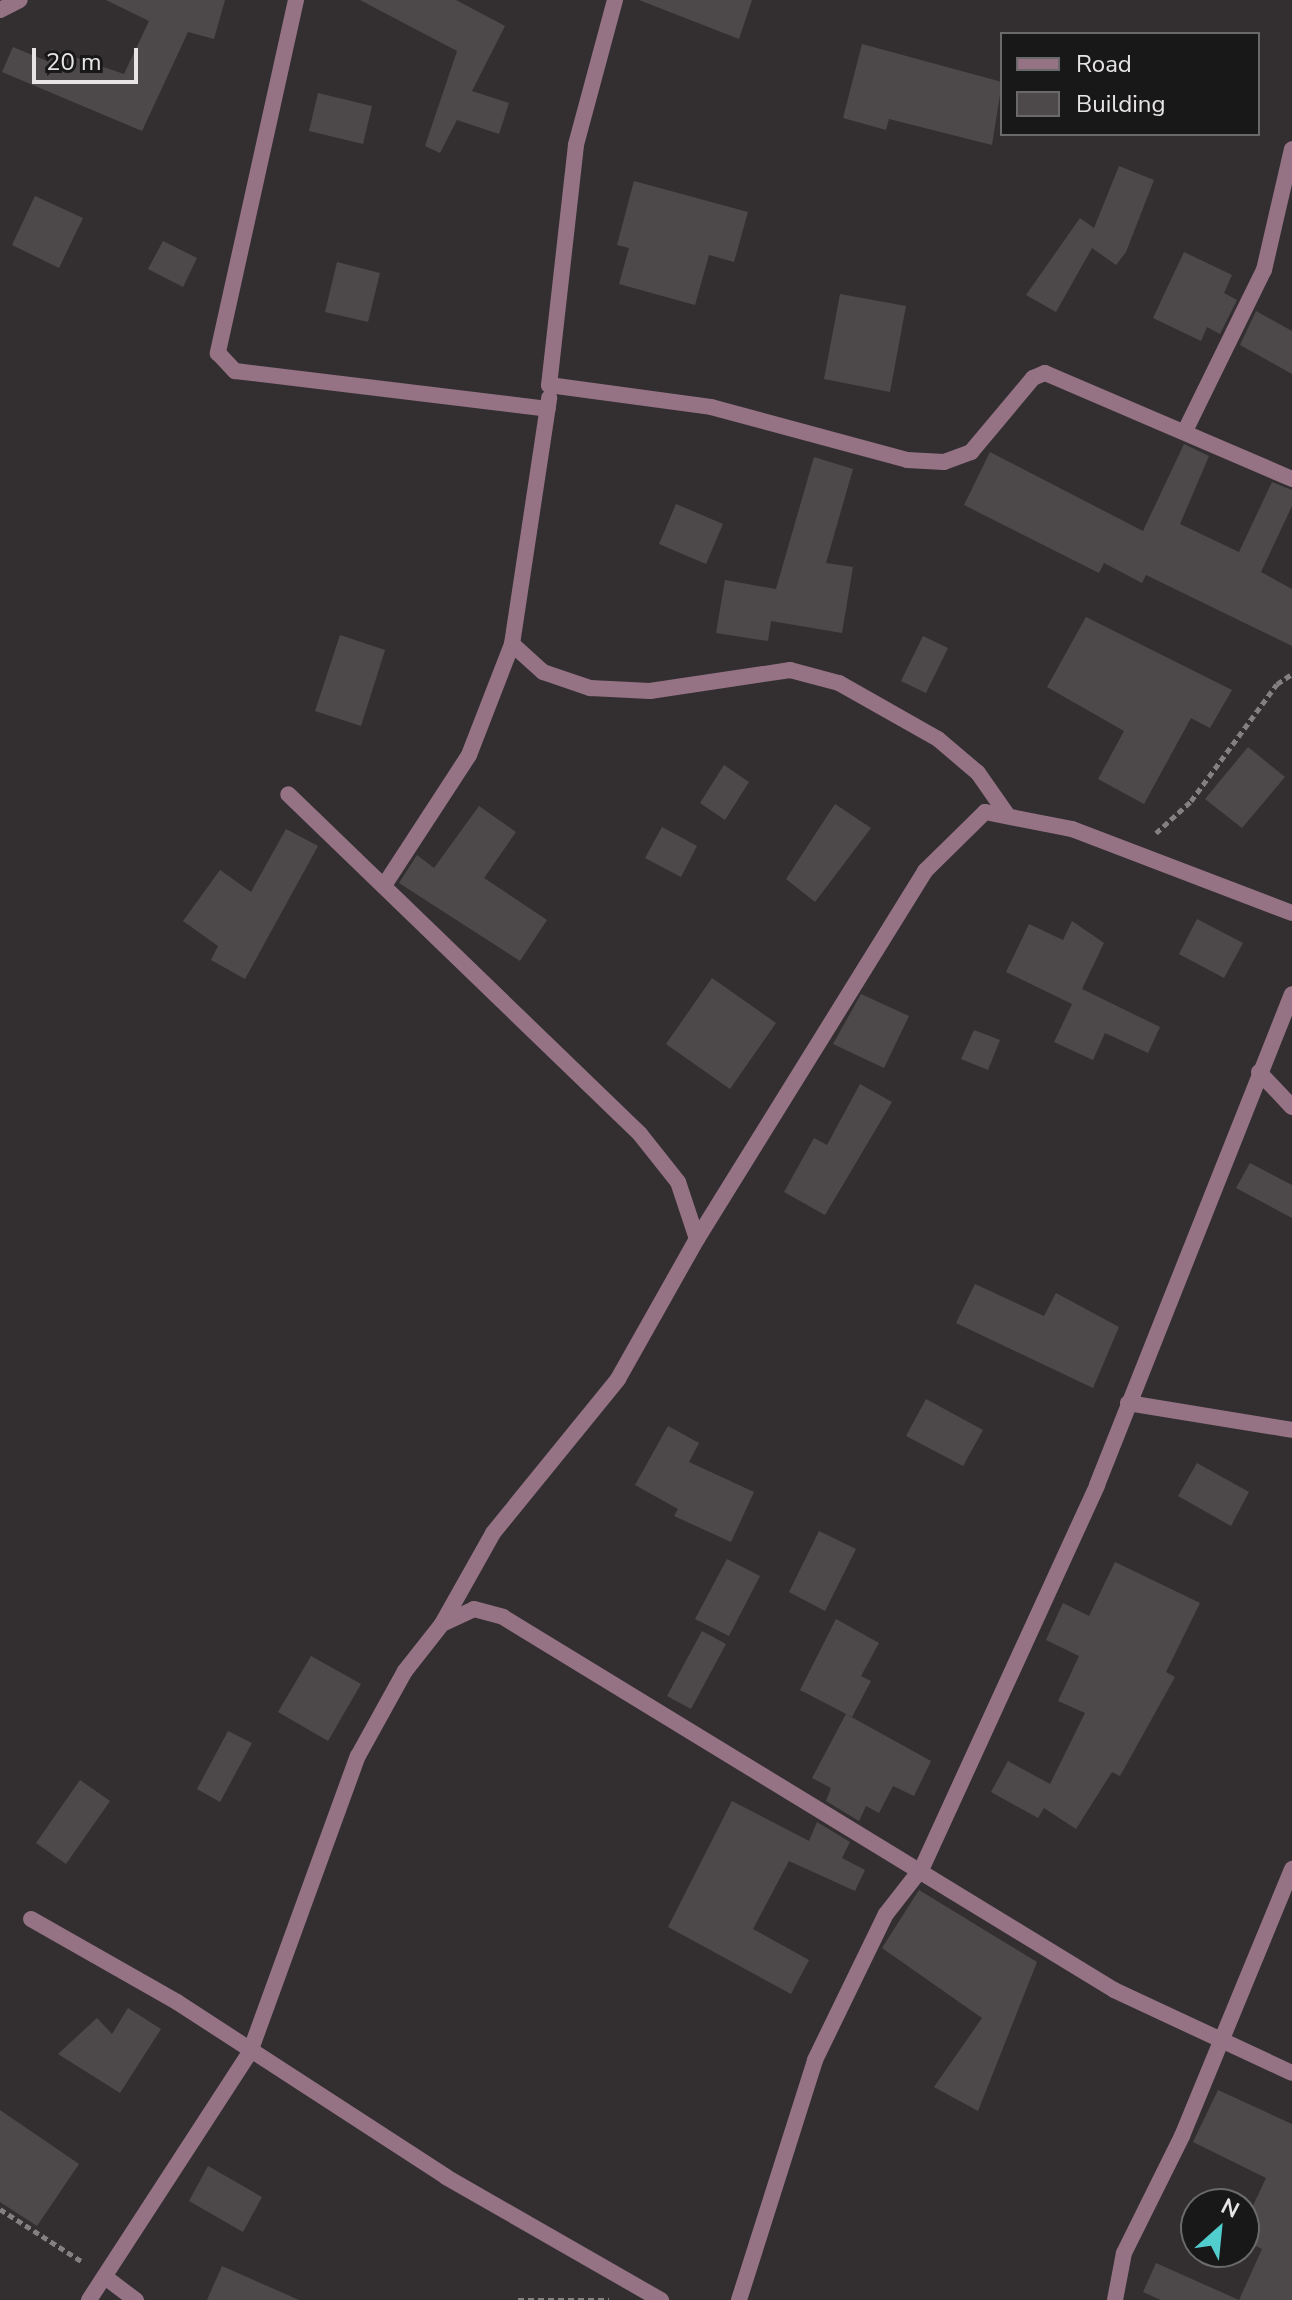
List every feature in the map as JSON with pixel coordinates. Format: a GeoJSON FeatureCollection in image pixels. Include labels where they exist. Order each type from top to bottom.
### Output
{"type":"FeatureCollection","features":[{"type":"Feature","properties":{"kind":"street"},"geometry":{"type":"LineString","coordinates":[[0,10],[20,0]]}},
{"type":"Feature","properties":{"kind":"street"},"geometry":{"type":"LineString","coordinates":[[296,0],[218,353],[235,371],[548,409]]}},
{"type":"Feature","properties":{"kind":"street"},"geometry":{"type":"LineString","coordinates":[[385,884],[469,755],[512,644],[548,409],[576,145],[615,0]]}},
{"type":"Feature","properties":{"kind":"street"},"geometry":{"type":"LineString","coordinates":[[1185,431],[1264,270],[1292,149]]}},
{"type":"Feature","properties":{"kind":"street"},"geometry":{"type":"LineString","coordinates":[[549,385],[711,407],[907,460],[944,462],[971,452],[1033,378],[1045,373],[1292,479]]}},
{"type":"Feature","properties":{"kind":"street"},"geometry":{"type":"LineString","coordinates":[[512,644],[543,672],[590,688],[650,691],[790,670],[839,683],[938,739],[978,773],[1008,816]]}},
{"type":"Feature","properties":{"kind":"street"},"geometry":{"type":"LineString","coordinates":[[288,794],[385,884],[640,1134],[678,1182],[697,1239]]}},
{"type":"Feature","properties":{"kind":"street"},"geometry":{"type":"LineString","coordinates":[[89,2300],[250,2052],[358,1756],[405,1671],[442,1624],[493,1533],[618,1379],[697,1239],[925,871],[985,812],[1134,852],[1292,913]]}},
{"type":"Feature","properties":{"kind":"street"},"geometry":{"type":"LineString","coordinates":[[739,2300],[815,2060],[886,1914],[922,1868],[1128,1403],[1292,994]]}},
{"type":"Feature","properties":{"kind":"street"},"geometry":{"type":"LineString","coordinates":[[1259,1072],[1292,1107]]}},
{"type":"Feature","properties":{"kind":"street"},"geometry":{"type":"LineString","coordinates":[[1128,1403],[1292,1430]]}},
{"type":"Feature","properties":{"kind":"street"},"geometry":{"type":"LineString","coordinates":[[442,1624],[474,1609],[503,1617],[681,1731],[922,1868],[1114,1990],[1292,2073]]}},
{"type":"Feature","properties":{"kind":"street"},"geometry":{"type":"LineString","coordinates":[[1115,2300],[1124,2253],[1223,2041],[1292,1869]]}},
{"type":"Feature","properties":{"kind":"street"},"geometry":{"type":"LineString","coordinates":[[31,1919],[250,2052],[446,2177],[661,2300]]}},
{"type":"Feature","properties":{"kind":"street"},"geometry":{"type":"LineString","coordinates":[[105,2277],[136,2300]]}},
{"type":"Feature","properties":{"kind":"path"},"geometry":{"type":"LineString","coordinates":[[1134,852],[1191,801],[1277,684],[1292,674]]}},
{"type":"Feature","properties":{"kind":"path"},"geometry":{"type":"LineString","coordinates":[[0,2209],[105,2277]]}},
{"type":"Feature","properties":{"kind":"path"},"geometry":{"type":"LineString","coordinates":[[518,2300],[616,2300]]}},
{"type":"Feature","properties":{"kind":"building"},"geometry":{"type":"Polygon","coordinates":[[[106,0],[225,0],[214,39],[188,32],[142,131],[2,72],[13,47],[47,61],[51,49],[124,74],[149,21],[106,0]]]}},
{"type":"Feature","properties":{"kind":"building"},"geometry":{"type":"Polygon","coordinates":[[[360,0],[456,0],[505,26],[472,91],[509,103],[499,134],[457,120],[440,153],[425,146],[457,51],[360,0]]]}},
{"type":"Feature","properties":{"kind":"building"},"geometry":{"type":"Polygon","coordinates":[[[639,0],[752,0],[739,39],[639,0]]]}},
{"type":"Feature","properties":{"kind":"building"},"geometry":{"type":"Polygon","coordinates":[[[862,44],[1000,81],[992,145],[889,119],[886,130],[843,118],[862,44]]]}},
{"type":"Feature","properties":{"kind":"building"},"geometry":{"type":"Polygon","coordinates":[[[318,93],[372,106],[363,144],[309,131],[318,93]]]}},
{"type":"Feature","properties":{"kind":"building"},"geometry":{"type":"Polygon","coordinates":[[[1119,166],[1154,180],[1126,252],[1116,265],[1092,248],[1056,312],[1026,295],[1080,218],[1094,228],[1119,166]]]}},
{"type":"Feature","properties":{"kind":"building"},"geometry":{"type":"Polygon","coordinates":[[[634,181],[748,212],[734,262],[709,255],[695,305],[619,284],[629,248],[617,245],[634,181]]]}},
{"type":"Feature","properties":{"kind":"building"},"geometry":{"type":"Polygon","coordinates":[[[35,196],[83,218],[59,268],[12,245],[35,196]]]}},
{"type":"Feature","properties":{"kind":"building"},"geometry":{"type":"Polygon","coordinates":[[[163,241],[197,258],[183,287],[148,269],[163,241]]]}},
{"type":"Feature","properties":{"kind":"building"},"geometry":{"type":"Polygon","coordinates":[[[1184,252],[1232,275],[1224,293],[1237,300],[1220,334],[1207,327],[1201,341],[1153,318],[1184,252]]]}},
{"type":"Feature","properties":{"kind":"building"},"geometry":{"type":"Polygon","coordinates":[[[337,262],[380,273],[368,322],[325,312],[337,262]]]}},
{"type":"Feature","properties":{"kind":"building"},"geometry":{"type":"Polygon","coordinates":[[[840,294],[906,306],[890,392],[824,379],[840,294]]]}},
{"type":"Feature","properties":{"kind":"building"},"geometry":{"type":"Polygon","coordinates":[[[1256,311],[1292,331],[1292,374],[1240,345],[1256,311]]]}},
{"type":"Feature","properties":{"kind":"building"},"geometry":{"type":"Polygon","coordinates":[[[1184,444],[1209,456],[1180,524],[1239,552],[1272,482],[1292,490],[1292,506],[1261,572],[1292,589],[1292,646],[1146,575],[1142,583],[1104,563],[1099,573],[964,505],[990,452],[1143,531],[1184,444]]]}},
{"type":"Feature","properties":{"kind":"building"},"geometry":{"type":"Polygon","coordinates":[[[814,457],[853,469],[826,563],[853,567],[842,633],[771,621],[768,641],[716,633],[725,580],[776,589],[814,457]]]}},
{"type":"Feature","properties":{"kind":"building"},"geometry":{"type":"Polygon","coordinates":[[[676,504],[723,524],[706,564],[659,544],[676,504]]]}},
{"type":"Feature","properties":{"kind":"building"},"geometry":{"type":"Polygon","coordinates":[[[1086,617],[1232,690],[1210,728],[1191,718],[1144,804],[1098,779],[1124,731],[1047,687],[1086,617]]]}},
{"type":"Feature","properties":{"kind":"building"},"geometry":{"type":"Polygon","coordinates":[[[340,635],[385,650],[361,726],[315,711],[340,635]]]}},
{"type":"Feature","properties":{"kind":"building"},"geometry":{"type":"Polygon","coordinates":[[[923,636],[948,648],[926,693],[901,681],[923,636]]]}},
{"type":"Feature","properties":{"kind":"building"},"geometry":{"type":"Polygon","coordinates":[[[1248,747],[1285,777],[1242,828],[1205,799],[1248,747]]]}},
{"type":"Feature","properties":{"kind":"building"},"geometry":{"type":"Polygon","coordinates":[[[724,765],[749,782],[725,820],[700,803],[724,765]]]}},
{"type":"Feature","properties":{"kind":"building"},"geometry":{"type":"Polygon","coordinates":[[[835,804],[871,828],[815,902],[786,879],[835,804]]]}},
{"type":"Feature","properties":{"kind":"building"},"geometry":{"type":"Polygon","coordinates":[[[479,806],[516,832],[484,878],[547,920],[520,961],[399,883],[417,855],[434,868],[479,806]]]}},
{"type":"Feature","properties":{"kind":"building"},"geometry":{"type":"Polygon","coordinates":[[[662,827],[697,846],[681,877],[645,858],[662,827]]]}},
{"type":"Feature","properties":{"kind":"building"},"geometry":{"type":"Polygon","coordinates":[[[286,829],[318,846],[245,979],[211,960],[218,946],[183,921],[220,870],[251,892],[286,829]]]}},
{"type":"Feature","properties":{"kind":"building"},"geometry":{"type":"Polygon","coordinates":[[[1197,919],[1243,943],[1224,978],[1179,954],[1197,919]]]}},
{"type":"Feature","properties":{"kind":"building"},"geometry":{"type":"Polygon","coordinates":[[[1072,921],[1104,943],[1082,989],[1160,1027],[1148,1053],[1105,1033],[1093,1060],[1054,1042],[1072,1004],[1006,972],[1029,924],[1063,940],[1072,921]]]}},
{"type":"Feature","properties":{"kind":"building"},"geometry":{"type":"Polygon","coordinates":[[[712,978],[776,1023],[730,1089],[666,1044],[712,978]]]}},
{"type":"Feature","properties":{"kind":"building"},"geometry":{"type":"Polygon","coordinates":[[[861,994],[909,1016],[884,1068],[833,1044],[861,994]]]}},
{"type":"Feature","properties":{"kind":"building"},"geometry":{"type":"Polygon","coordinates":[[[974,1030],[1000,1040],[988,1070],[961,1059],[974,1030]]]}},
{"type":"Feature","properties":{"kind":"building"},"geometry":{"type":"Polygon","coordinates":[[[860,1084],[892,1102],[825,1215],[784,1192],[814,1138],[827,1145],[860,1084]]]}},
{"type":"Feature","properties":{"kind":"building"},"geometry":{"type":"Polygon","coordinates":[[[1250,1163],[1292,1185],[1292,1218],[1236,1188],[1250,1163]]]}},
{"type":"Feature","properties":{"kind":"building"},"geometry":{"type":"Polygon","coordinates":[[[975,1284],[1044,1316],[1056,1293],[1119,1327],[1093,1388],[956,1323],[975,1284]]]}},
{"type":"Feature","properties":{"kind":"building"},"geometry":{"type":"Polygon","coordinates":[[[926,1399],[983,1430],[963,1466],[906,1436],[926,1399]]]}},
{"type":"Feature","properties":{"kind":"building"},"geometry":{"type":"Polygon","coordinates":[[[668,1426],[699,1443],[689,1462],[754,1492],[731,1542],[674,1516],[678,1509],[635,1485],[668,1426]]]}},
{"type":"Feature","properties":{"kind":"building"},"geometry":{"type":"Polygon","coordinates":[[[1197,1463],[1249,1492],[1231,1526],[1178,1496],[1197,1463]]]}},
{"type":"Feature","properties":{"kind":"building"},"geometry":{"type":"Polygon","coordinates":[[[819,1531],[856,1549],[825,1611],[789,1592],[819,1531]]]}},
{"type":"Feature","properties":{"kind":"building"},"geometry":{"type":"Polygon","coordinates":[[[727,1559],[760,1576],[729,1636],[695,1619],[727,1559]]]}},
{"type":"Feature","properties":{"kind":"building"},"geometry":{"type":"Polygon","coordinates":[[[1115,1562],[1200,1603],[1166,1672],[1175,1677],[1120,1776],[1112,1772],[1076,1829],[1044,1808],[1038,1818],[991,1792],[1008,1761],[1050,1784],[1085,1713],[1058,1701],[1079,1656],[1046,1640],[1063,1603],[1089,1616],[1115,1562]]]}},
{"type":"Feature","properties":{"kind":"building"},"geometry":{"type":"Polygon","coordinates":[[[836,1619],[879,1643],[861,1676],[871,1681],[852,1717],[800,1690],[836,1619]]]}},
{"type":"Feature","properties":{"kind":"building"},"geometry":{"type":"Polygon","coordinates":[[[702,1631],[726,1644],[691,1709],[667,1696],[702,1631]]]}},
{"type":"Feature","properties":{"kind":"building"},"geometry":{"type":"Polygon","coordinates":[[[311,1656],[361,1684],[328,1741],[278,1712],[311,1656]]]}},
{"type":"Feature","properties":{"kind":"building"},"geometry":{"type":"Polygon","coordinates":[[[846,1714],[931,1761],[914,1796],[893,1786],[879,1813],[866,1806],[859,1821],[826,1801],[831,1788],[812,1778],[846,1714]]]}},
{"type":"Feature","properties":{"kind":"building"},"geometry":{"type":"Polygon","coordinates":[[[228,1731],[252,1743],[220,1802],[197,1789],[228,1731]]]}},
{"type":"Feature","properties":{"kind":"building"},"geometry":{"type":"Polygon","coordinates":[[[80,1780],[110,1801],[66,1864],[36,1843],[80,1780]]]}},
{"type":"Feature","properties":{"kind":"building"},"geometry":{"type":"Polygon","coordinates":[[[732,1801],[809,1841],[817,1822],[850,1842],[842,1858],[865,1870],[855,1891],[789,1861],[753,1929],[809,1960],[791,1994],[668,1927],[732,1801]]]}},
{"type":"Feature","properties":{"kind":"building"},"geometry":{"type":"Polygon","coordinates":[[[919,1890],[1037,1962],[978,2111],[934,2087],[982,2018],[882,1948],[919,1890]]]}},
{"type":"Feature","properties":{"kind":"building"},"geometry":{"type":"Polygon","coordinates":[[[128,2008],[161,2029],[120,2093],[58,2054],[97,2018],[112,2034],[128,2008]]]}},
{"type":"Feature","properties":{"kind":"building"},"geometry":{"type":"Polygon","coordinates":[[[1218,2090],[1292,2124],[1292,2300],[1239,2300],[1253,2268],[1260,2268],[1260,2191],[1266,2178],[1193,2142],[1218,2090]]]}},
{"type":"Feature","properties":{"kind":"building"},"geometry":{"type":"Polygon","coordinates":[[[0,2110],[79,2164],[37,2226],[0,2202],[0,2110]]]}},
{"type":"Feature","properties":{"kind":"building"},"geometry":{"type":"Polygon","coordinates":[[[208,2166],[262,2197],[243,2232],[189,2201],[208,2166]]]}},
{"type":"Feature","properties":{"kind":"building"},"geometry":{"type":"Polygon","coordinates":[[[1156,2263],[1239,2300],[1161,2300],[1143,2292],[1156,2263]]]}},
{"type":"Feature","properties":{"kind":"building"},"geometry":{"type":"Polygon","coordinates":[[[222,2266],[299,2300],[207,2300],[222,2266]]]}}]}
